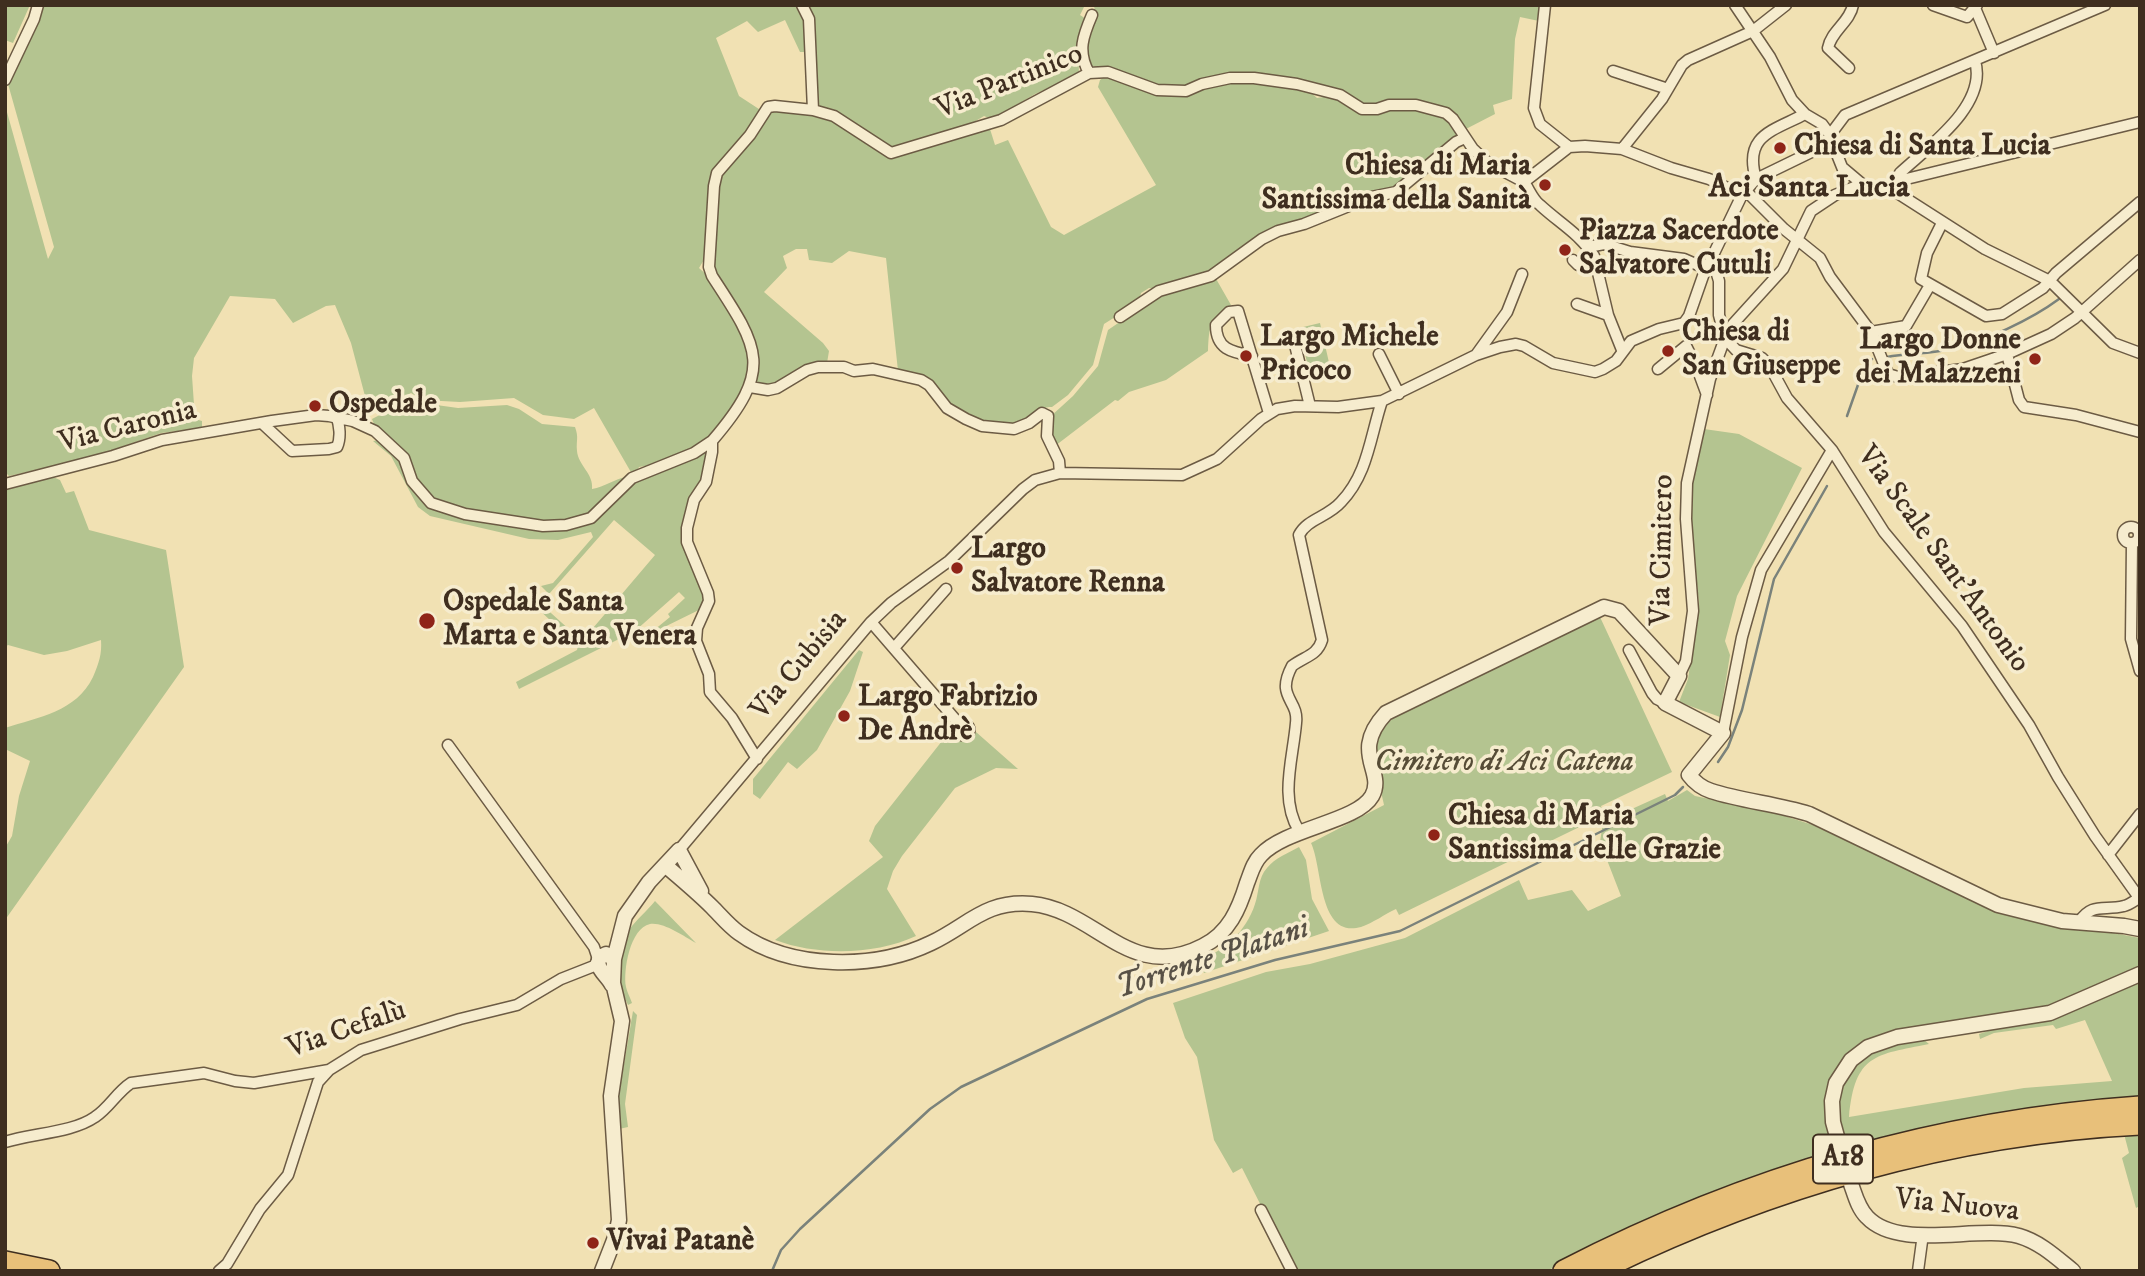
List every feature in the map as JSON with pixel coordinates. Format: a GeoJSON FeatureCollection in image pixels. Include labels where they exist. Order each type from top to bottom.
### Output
{"type":"FeatureCollection","features":[{"type":"Feature","properties":{"kind":"highway","name":"A18"},"geometry":{"type":"LineString","coordinates":[[1564,1271],[1623,1241],[1720,1200],[1836,1161],[1916,1140],[2008,1122],[2140,1108]]}},
{"type":"Feature","properties":{"kind":"highway","name":"A18"},"geometry":{"type":"LineString","coordinates":[[1597,1271],[1726,1214],[1862,1169],[1956,1147],[2023,1135],[2140,1124]]}},
{"type":"Feature","properties":{"kind":"highway"},"geometry":{"type":"LineString","coordinates":[[5,1262],[49,1271]]}},
{"type":"Feature","properties":{"kind":"street"},"geometry":{"type":"LineString","coordinates":[[5,80],[38,5]]}},
{"type":"Feature","properties":{"kind":"street"},"geometry":{"type":"LineString","coordinates":[[802,5],[809,19],[813,110]]}},
{"type":"Feature","properties":{"kind":"street"},"geometry":{"type":"LineString","coordinates":[[1545,5],[1534,108],[1540,124],[1569,147],[1622,149],[1743,193],[1820,258],[1830,277],[1871,332],[1888,374],[1898,377],[1949,372],[2007,354],[2051,334],[2081,313],[2140,260]]}},
{"type":"Feature","properties":{"kind":"street"},"geometry":{"type":"LineString","coordinates":[[1735,5],[1770,57],[1792,100],[1831,138],[1847,180],[1843,191]]}},
{"type":"Feature","properties":{"kind":"street"},"geometry":{"type":"LineString","coordinates":[[1622,149],[1668,89],[1682,65],[1753,31],[1786,5]]}},
{"type":"Feature","properties":{"kind":"street"},"geometry":{"type":"LineString","coordinates":[[1849,68],[1828,48],[1829,41],[1852,12],[1853,5]]}},
{"type":"Feature","properties":{"kind":"street"},"geometry":{"type":"LineString","coordinates":[[1933,5],[1973,10],[1994,53]]}},
{"type":"Feature","properties":{"kind":"street"},"geometry":{"type":"LineString","coordinates":[[1756,179],[1752,157],[1759,139],[1810,116],[1845,115],[2105,5]]}},
{"type":"Feature","properties":{"kind":"street"},"geometry":{"type":"LineString","coordinates":[[1089,73],[1084,64],[1082,38],[1092,15]]}},
{"type":"Feature","properties":{"kind":"street"},"geometry":{"type":"LineString","coordinates":[[1892,186],[1900,173],[1963,113],[1977,87],[1975,61]]}},
{"type":"Feature","properties":{"kind":"street"},"geometry":{"type":"LineString","coordinates":[[1613,71],[1668,89]]}},
{"type":"Feature","properties":{"kind":"street","name":"Via Partinico"},"geometry":{"type":"LineString","coordinates":[[750,387],[754,374],[754,357],[746,330],[709,267],[714,186],[717,173],[750,135],[768,107],[813,110],[834,116],[891,153],[1001,120],[1089,73],[1108,72],[1157,90],[1186,91],[1202,84],[1230,78],[1254,78],[1297,84],[1340,95],[1362,109],[1416,105],[1446,113],[1488,163],[1524,182]]}},
{"type":"Feature","properties":{"kind":"street"},"geometry":{"type":"LineString","coordinates":[[336,416],[375,431],[404,458],[412,481],[431,503],[465,514],[543,526],[566,525],[591,518],[632,478],[694,453],[712,441],[736,414],[750,387],[768,390],[777,388],[818,367],[844,367],[854,371],[873,369],[921,380],[929,385],[947,408],[982,426],[1014,429],[1029,423],[1042,413],[1048,416],[1047,436],[1059,461],[1060,473],[1182,475],[1217,459],[1269,413],[1283,408],[1338,407],[1382,401],[1476,355],[1516,344],[1553,363],[1595,372],[1616,360],[1631,341],[1640,336],[1684,323],[1743,193],[1756,179],[1831,138],[1845,115]]}},
{"type":"Feature","properties":{"kind":"street"},"geometry":{"type":"LineString","coordinates":[[1843,168],[1862,184],[1892,186],[2140,122]]}},
{"type":"Feature","properties":{"kind":"street"},"geometry":{"type":"LineString","coordinates":[[1120,317],[1159,291],[1211,276],[1262,239],[1278,231],[1371,197],[1396,192],[1455,142],[1465,138]]}},
{"type":"Feature","properties":{"kind":"street"},"geometry":{"type":"LineString","coordinates":[[1569,147],[1524,182],[1537,204],[1560,220],[1588,247],[1595,262],[1608,315],[1622,350]]}},
{"type":"Feature","properties":{"kind":"street","name":"Via Cimitero"},"geometry":{"type":"LineString","coordinates":[[1665,703],[1686,661],[1693,611],[1685,499],[1707,395],[1726,338],[1732,324],[1783,269],[1811,211],[1843,191],[1862,184]]}},
{"type":"Feature","properties":{"kind":"street"},"geometry":{"type":"LineString","coordinates":[[1892,186],[1942,223],[1985,249],[2050,281],[2113,342],[2128,351],[2140,353]]}},
{"type":"Feature","properties":{"kind":"street"},"geometry":{"type":"LineString","coordinates":[[1942,223],[1927,253],[1921,279],[1986,316],[2002,314],[2043,288],[2056,272],[2140,202]]}},
{"type":"Feature","properties":{"kind":"street"},"geometry":{"type":"LineString","coordinates":[[1588,247],[1604,244],[1630,253],[1684,260],[1708,266],[1716,271],[1719,281],[1719,315],[1726,338]]}},
{"type":"Feature","properties":{"kind":"street"},"geometry":{"type":"LineString","coordinates":[[1573,260],[1578,265],[1595,262]]}},
{"type":"Feature","properties":{"kind":"street"},"geometry":{"type":"LineString","coordinates":[[1476,355],[1507,312],[1522,274]]}},
{"type":"Feature","properties":{"kind":"street"},"geometry":{"type":"LineString","coordinates":[[1871,332],[1906,326],[1930,285]]}},
{"type":"Feature","properties":{"kind":"street"},"geometry":{"type":"LineString","coordinates":[[1577,304],[1608,315]]}},
{"type":"Feature","properties":{"kind":"street"},"geometry":{"type":"LineString","coordinates":[[1684,323],[1686,346],[1698,368],[1707,395]]}},
{"type":"Feature","properties":{"kind":"street","name":"Via Scale Sant'Antonio"},"geometry":{"type":"LineString","coordinates":[[1726,338],[1736,350],[1762,358],[1769,365],[1787,398],[1832,450],[1884,532],[1962,626],[2007,690],[2058,777],[2139,898]]}},
{"type":"Feature","properties":{"kind":"street"},"geometry":{"type":"LineString","coordinates":[[1295,345],[1310,406]]}},
{"type":"Feature","properties":{"kind":"street"},"geometry":{"type":"LineString","coordinates":[[1658,369],[1686,346]]}},
{"type":"Feature","properties":{"kind":"street"},"geometry":{"type":"LineString","coordinates":[[1379,354],[1399,394]]}},
{"type":"Feature","properties":{"kind":"street"},"geometry":{"type":"LineString","coordinates":[[2007,354],[2024,407],[2076,415],[2140,432]]}},
{"type":"Feature","properties":{"kind":"street"},"geometry":{"type":"LineString","coordinates":[[1252,356],[1269,413]]}},
{"type":"Feature","properties":{"kind":"street"},"geometry":{"type":"LineString","coordinates":[[1299,831],[1293,821],[1289,788],[1290,755],[1296,714],[1285,691],[1286,681],[1292,666],[1313,655],[1319,649],[1321,640],[1299,535],[1303,527],[1326,516],[1341,502],[1359,479],[1382,401]]}},
{"type":"Feature","properties":{"kind":"street","name":"Via Caronia"},"geometry":{"type":"LineString","coordinates":[[5,484],[113,456],[162,440],[316,415],[336,416]]}},
{"type":"Feature","properties":{"kind":"street"},"geometry":{"type":"LineString","coordinates":[[263,424],[292,451],[329,449],[337,447],[339,443],[339,422],[336,416]]}},
{"type":"Feature","properties":{"kind":"street"},"geometry":{"type":"LineString","coordinates":[[712,441],[706,482],[694,500],[687,528],[687,542],[709,601],[697,628],[696,641],[709,674],[713,698],[732,718],[757,758]]}},
{"type":"Feature","properties":{"kind":"street"},"geometry":{"type":"LineString","coordinates":[[1832,450],[1761,570],[1742,638],[1723,733],[1689,775],[1698,785],[1710,791],[1780,805],[1809,814],[1998,905],[2049,918],[2140,929]]}},
{"type":"Feature","properties":{"kind":"street","name":"Via Cubisia"},"geometry":{"type":"LineString","coordinates":[[602,961],[619,934],[625,916],[649,882],[871,622],[891,603],[949,561],[1034,480],[1060,473]]}},
{"type":"Feature","properties":{"kind":"street"},"geometry":{"type":"LineString","coordinates":[[2132,543],[2131,639],[2140,671]]}},
{"type":"Feature","properties":{"kind":"street"},"geometry":{"type":"LineString","coordinates":[[894,648],[946,589]]}},
{"type":"Feature","properties":{"kind":"street"},"geometry":{"type":"LineString","coordinates":[[666,865],[739,933],[784,955],[850,963],[876,961],[931,943],[985,910],[1014,904],[1030,904],[1058,909],[1126,948],[1137,953],[1161,957],[1204,946],[1223,932],[1238,910],[1255,863],[1262,853],[1299,831],[1358,808],[1371,796],[1374,788],[1367,750],[1369,738],[1386,713],[1604,607],[1619,611],[1679,676]]}},
{"type":"Feature","properties":{"kind":"street"},"geometry":{"type":"LineString","coordinates":[[871,622],[961,726]]}},
{"type":"Feature","properties":{"kind":"street"},"geometry":{"type":"LineString","coordinates":[[1629,650],[1657,699],[1723,733]]}},
{"type":"Feature","properties":{"kind":"street"},"geometry":{"type":"LineString","coordinates":[[448,745],[602,961],[615,993],[622,1021],[611,1105],[619,1220],[602,1271]]}},
{"type":"Feature","properties":{"kind":"street"},"geometry":{"type":"LineString","coordinates":[[2108,855],[2140,814]]}},
{"type":"Feature","properties":{"kind":"street"},"geometry":{"type":"LineString","coordinates":[[679,850],[692,877],[712,907]]}},
{"type":"Feature","properties":{"kind":"street"},"geometry":{"type":"LineString","coordinates":[[2079,922],[2085,913],[2092,909],[2126,906],[2139,898]]}},
{"type":"Feature","properties":{"kind":"street","name":"Via Cefalù"},"geometry":{"type":"LineString","coordinates":[[5,1142],[80,1125],[97,1116],[131,1083],[204,1073],[254,1083],[329,1070],[361,1050],[460,1019],[517,1005],[561,979],[602,961]]}},
{"type":"Feature","properties":{"kind":"street"},"geometry":{"type":"LineString","coordinates":[[1841,1152],[1833,1122],[1832,1101],[1836,1083],[1851,1060],[1868,1047],[1897,1037],[2050,1013],[2140,974]]}},
{"type":"Feature","properties":{"kind":"street"},"geometry":{"type":"LineString","coordinates":[[219,1271],[227,1264],[260,1209],[288,1175],[318,1082],[329,1070]]}},
{"type":"Feature","properties":{"kind":"street","name":"Via Nuova"},"geometry":{"type":"LineString","coordinates":[[1851,1184],[1858,1205],[1874,1223],[1893,1233],[1996,1233],[2022,1237],[2046,1250],[2073,1271]]}},
{"type":"Feature","properties":{"kind":"street"},"geometry":{"type":"LineString","coordinates":[[1261,1210],[1292,1271]]}},
{"type":"Feature","properties":{"kind":"street"},"geometry":{"type":"LineString","coordinates":[[1918,1271],[1923,1234]]}},
{"type":"Feature","properties":{"kind":"green space"},"geometry":{"type":"Polygon","coordinates":[[[5,5],[30,5],[13,43],[5,40],[5,5]]]}},
{"type":"Feature","properties":{"kind":"green space"},"geometry":{"type":"Polygon","coordinates":[[[42,5],[797,5],[806,23],[807,52],[800,52],[785,20],[758,32],[747,21],[716,38],[739,96],[762,111],[719,166],[705,258],[699,268],[708,276],[743,332],[751,374],[723,426],[693,450],[648,469],[645,466],[639,467],[632,474],[594,408],[574,419],[543,415],[514,398],[460,402],[423,400],[411,393],[378,410],[365,396],[351,343],[335,305],[326,306],[293,323],[275,299],[230,296],[194,358],[192,376],[195,419],[202,421],[202,428],[161,433],[93,457],[9,476],[5,472],[5,105],[48,259],[54,247],[8,84],[42,5]]]}},
{"type":"Feature","properties":{"kind":"green space"},"geometry":{"type":"Polygon","coordinates":[[[804,5],[1085,5],[1080,15],[1086,19],[1078,39],[1079,75],[1035,94],[991,119],[984,116],[974,122],[891,150],[816,105],[804,5]]]}},
{"type":"Feature","properties":{"kind":"green space"},"geometry":{"type":"Polygon","coordinates":[[[1094,5],[1541,5],[1539,21],[1520,17],[1515,39],[1512,99],[1493,105],[1495,114],[1464,130],[1447,110],[1366,106],[1242,73],[1188,87],[1161,87],[1113,70],[1092,66],[1088,43],[1094,20],[1094,5]]]}},
{"type":"Feature","properties":{"kind":"green space"},"geometry":{"type":"Polygon","coordinates":[[[1107,75],[1160,95],[1188,96],[1214,84],[1255,82],[1308,90],[1317,98],[1330,96],[1358,110],[1417,108],[1418,112],[1443,117],[1460,136],[1401,186],[1297,224],[1293,221],[1283,225],[1215,270],[1158,289],[1149,288],[1141,293],[1139,302],[1104,324],[1093,365],[1068,395],[1052,407],[1039,410],[1023,424],[983,423],[898,371],[886,258],[849,251],[832,263],[809,260],[807,249],[796,249],[783,256],[787,268],[764,292],[823,343],[829,351],[827,363],[775,386],[756,384],[757,368],[713,271],[718,180],[771,109],[832,118],[891,155],[990,129],[995,145],[1008,140],[1051,227],[1064,235],[1156,185],[1098,87],[1100,80],[1107,75]]]}},
{"type":"Feature","properties":{"kind":"green space"},"geometry":{"type":"Polygon","coordinates":[[[1215,277],[1231,305],[1219,314],[1212,324],[1208,351],[1166,380],[1129,392],[1118,401],[1115,400],[1055,446],[1051,438],[1051,416],[1073,396],[1098,366],[1108,330],[1162,293],[1215,277]]]}},
{"type":"Feature","properties":{"kind":"green space"},"geometry":{"type":"Polygon","coordinates":[[[1320,323],[1330,367],[1309,371],[1299,328],[1320,323]]]}},
{"type":"Feature","properties":{"kind":"green space"},"geometry":{"type":"Polygon","coordinates":[[[407,401],[458,408],[507,405],[519,409],[542,424],[575,427],[578,456],[591,479],[592,489],[626,477],[588,515],[564,521],[542,522],[466,509],[434,500],[375,427],[372,419],[407,401]]]}},
{"type":"Feature","properties":{"kind":"green space"},"geometry":{"type":"Polygon","coordinates":[[[1704,429],[1739,434],[1802,468],[1737,596],[1725,641],[1730,655],[1720,717],[1679,702],[1688,679],[1699,603],[1691,526],[1691,485],[1704,429]]]}},
{"type":"Feature","properties":{"kind":"green space"},"geometry":{"type":"Polygon","coordinates":[[[380,440],[395,453],[428,505],[518,526],[582,524],[626,485],[708,449],[710,454],[685,529],[701,579],[705,607],[648,635],[670,617],[668,614],[685,598],[679,592],[635,631],[519,689],[516,682],[577,650],[578,646],[537,608],[535,595],[538,593],[544,599],[541,604],[582,641],[655,555],[614,520],[549,594],[541,586],[553,583],[593,537],[591,532],[558,540],[529,539],[430,516],[418,507],[391,456],[373,441],[380,440]]]}},
{"type":"Feature","properties":{"kind":"green space"},"geometry":{"type":"Polygon","coordinates":[[[53,477],[60,480],[66,493],[74,491],[89,530],[166,550],[184,667],[5,920],[5,848],[12,836],[19,796],[30,761],[5,749],[5,728],[67,706],[77,698],[93,677],[101,650],[101,640],[44,655],[8,645],[5,647],[5,488],[53,477]]]}},
{"type":"Feature","properties":{"kind":"green space","name":"Cimitero di Aci Catena"},"geometry":{"type":"Polygon","coordinates":[[[1600,617],[1672,772],[1601,806],[1604,815],[1399,915],[1396,909],[1361,927],[1347,928],[1337,922],[1324,899],[1311,843],[1384,805],[1375,758],[1384,728],[1393,718],[1600,617]]]}},
{"type":"Feature","properties":{"kind":"green space"},"geometry":{"type":"Polygon","coordinates":[[[859,650],[863,652],[850,691],[817,750],[797,769],[788,762],[760,799],[753,794],[753,779],[859,650]]]}},
{"type":"Feature","properties":{"kind":"green space"},"geometry":{"type":"Polygon","coordinates":[[[953,727],[956,736],[964,741],[973,738],[976,732],[1018,769],[996,768],[955,788],[902,856],[887,889],[916,936],[883,947],[846,951],[809,949],[775,940],[883,857],[869,841],[875,826],[953,727]]]}},
{"type":"Feature","properties":{"kind":"green space"},"geometry":{"type":"Polygon","coordinates":[[[1687,790],[1695,796],[1769,811],[1813,825],[2001,914],[2063,929],[2108,932],[2140,938],[2140,968],[2051,1007],[1896,1030],[1867,1042],[1844,1060],[1829,1084],[1825,1115],[1834,1153],[1584,1251],[1547,1271],[1294,1271],[1242,1168],[1233,1173],[1214,1140],[1197,1057],[1185,1038],[1173,1003],[1266,972],[1310,964],[1405,938],[1519,880],[1528,900],[1572,890],[1588,911],[1621,896],[1600,842],[1603,822],[1665,794],[1668,801],[1687,790]]]}},
{"type":"Feature","properties":{"kind":"green space"},"geometry":{"type":"Polygon","coordinates":[[[1299,847],[1306,860],[1312,899],[1329,931],[1204,973],[1198,961],[1217,952],[1240,932],[1251,914],[1260,880],[1270,864],[1299,847]]]}},
{"type":"Feature","properties":{"kind":"green space"},"geometry":{"type":"Polygon","coordinates":[[[655,901],[696,943],[661,925],[650,924],[643,927],[633,941],[627,961],[626,987],[632,1003],[628,1005],[620,977],[622,948],[629,930],[655,901]]]}},
{"type":"Feature","properties":{"kind":"green space"},"geometry":{"type":"Polygon","coordinates":[[[2140,981],[2140,1099],[1845,1150],[1837,1112],[1841,1089],[1860,1059],[1885,1045],[1923,1039],[1929,1044],[1895,1051],[1871,1061],[1856,1081],[1849,1117],[2024,1088],[2112,1081],[2085,1020],[2056,1029],[2053,1025],[1994,1033],[1980,1039],[1979,1034],[2140,981]]]}},
{"type":"Feature","properties":{"kind":"green space"},"geometry":{"type":"Polygon","coordinates":[[[633,1011],[637,1015],[625,1104],[628,1127],[619,1129],[617,1106],[633,1011]]]}},
{"type":"Feature","properties":{"kind":"green space"},"geometry":{"type":"Polygon","coordinates":[[[2140,1132],[2140,1206],[2136,1208],[2122,1158],[2129,1153],[2124,1134],[2140,1132]]]}},
{"type":"Feature","properties":{"kind":"waterway","name":"Torrente Platani"},"geometry":{"type":"LineString","coordinates":[[1887,357],[1964,346],[2022,322],[2059,299]]}},
{"type":"Feature","properties":{"kind":"waterway","name":"Torrente Platani"},"geometry":{"type":"LineString","coordinates":[[1847,416],[1865,365],[1872,359]]}},
{"type":"Feature","properties":{"kind":"waterway","name":"Torrente Platani"},"geometry":{"type":"LineString","coordinates":[[1718,762],[1728,747],[1742,710],[1774,579],[1827,486]]}},
{"type":"Feature","properties":{"kind":"waterway","name":"Torrente Platani"},"geometry":{"type":"LineString","coordinates":[[772,1271],[781,1250],[800,1229],[930,1109],[961,1087],[1147,999],[1275,960],[1400,931],[1675,795],[1683,787]]}},
{"type":"Feature","properties":{"kind":"place","name":"Chiesa di Santa Lucia"},"geometry":{"type":"Point","coordinates":[1780,148]}},
{"type":"Feature","properties":{"kind":"place","name":"Chiesa di Maria Santissima della Sanità"},"geometry":{"type":"Point","coordinates":[1545,185]}},
{"type":"Feature","properties":{"kind":"place","name":"Piazza Sacerdote Salvatore Cutuli"},"geometry":{"type":"Point","coordinates":[1565,250]}},
{"type":"Feature","properties":{"kind":"place","name":"Chiesa di San Giuseppe"},"geometry":{"type":"Point","coordinates":[1668,351]}},
{"type":"Feature","properties":{"kind":"place","name":"Largo Michele Pricoco"},"geometry":{"type":"Point","coordinates":[1246,356]}},
{"type":"Feature","properties":{"kind":"place","name":"Largo Donne dei Malazzeni"},"geometry":{"type":"Point","coordinates":[2035,359]}},
{"type":"Feature","properties":{"kind":"place","name":"Ospedale"},"geometry":{"type":"Point","coordinates":[315,406]}},
{"type":"Feature","properties":{"kind":"place","name":"Largo Salvatore Renna"},"geometry":{"type":"Point","coordinates":[957,568]}},
{"type":"Feature","properties":{"kind":"place","name":"Ospedale Santa Marta e Santa Venera"},"geometry":{"type":"Point","coordinates":[427,621]}},
{"type":"Feature","properties":{"kind":"place","name":"Largo Fabrizio De Andrè"},"geometry":{"type":"Point","coordinates":[844,716]}},
{"type":"Feature","properties":{"kind":"place","name":"Chiesa di Maria Santissima delle Grazie"},"geometry":{"type":"Point","coordinates":[1434,835]}},
{"type":"Feature","properties":{"kind":"place","name":"Vivai Patanè"},"geometry":{"type":"Point","coordinates":[593,1243]}},
{"type":"Feature","properties":{"kind":"district","name":"Aci Santa Lucia"},"geometry":{"type":"Point","coordinates":[1809,189]}}]}
